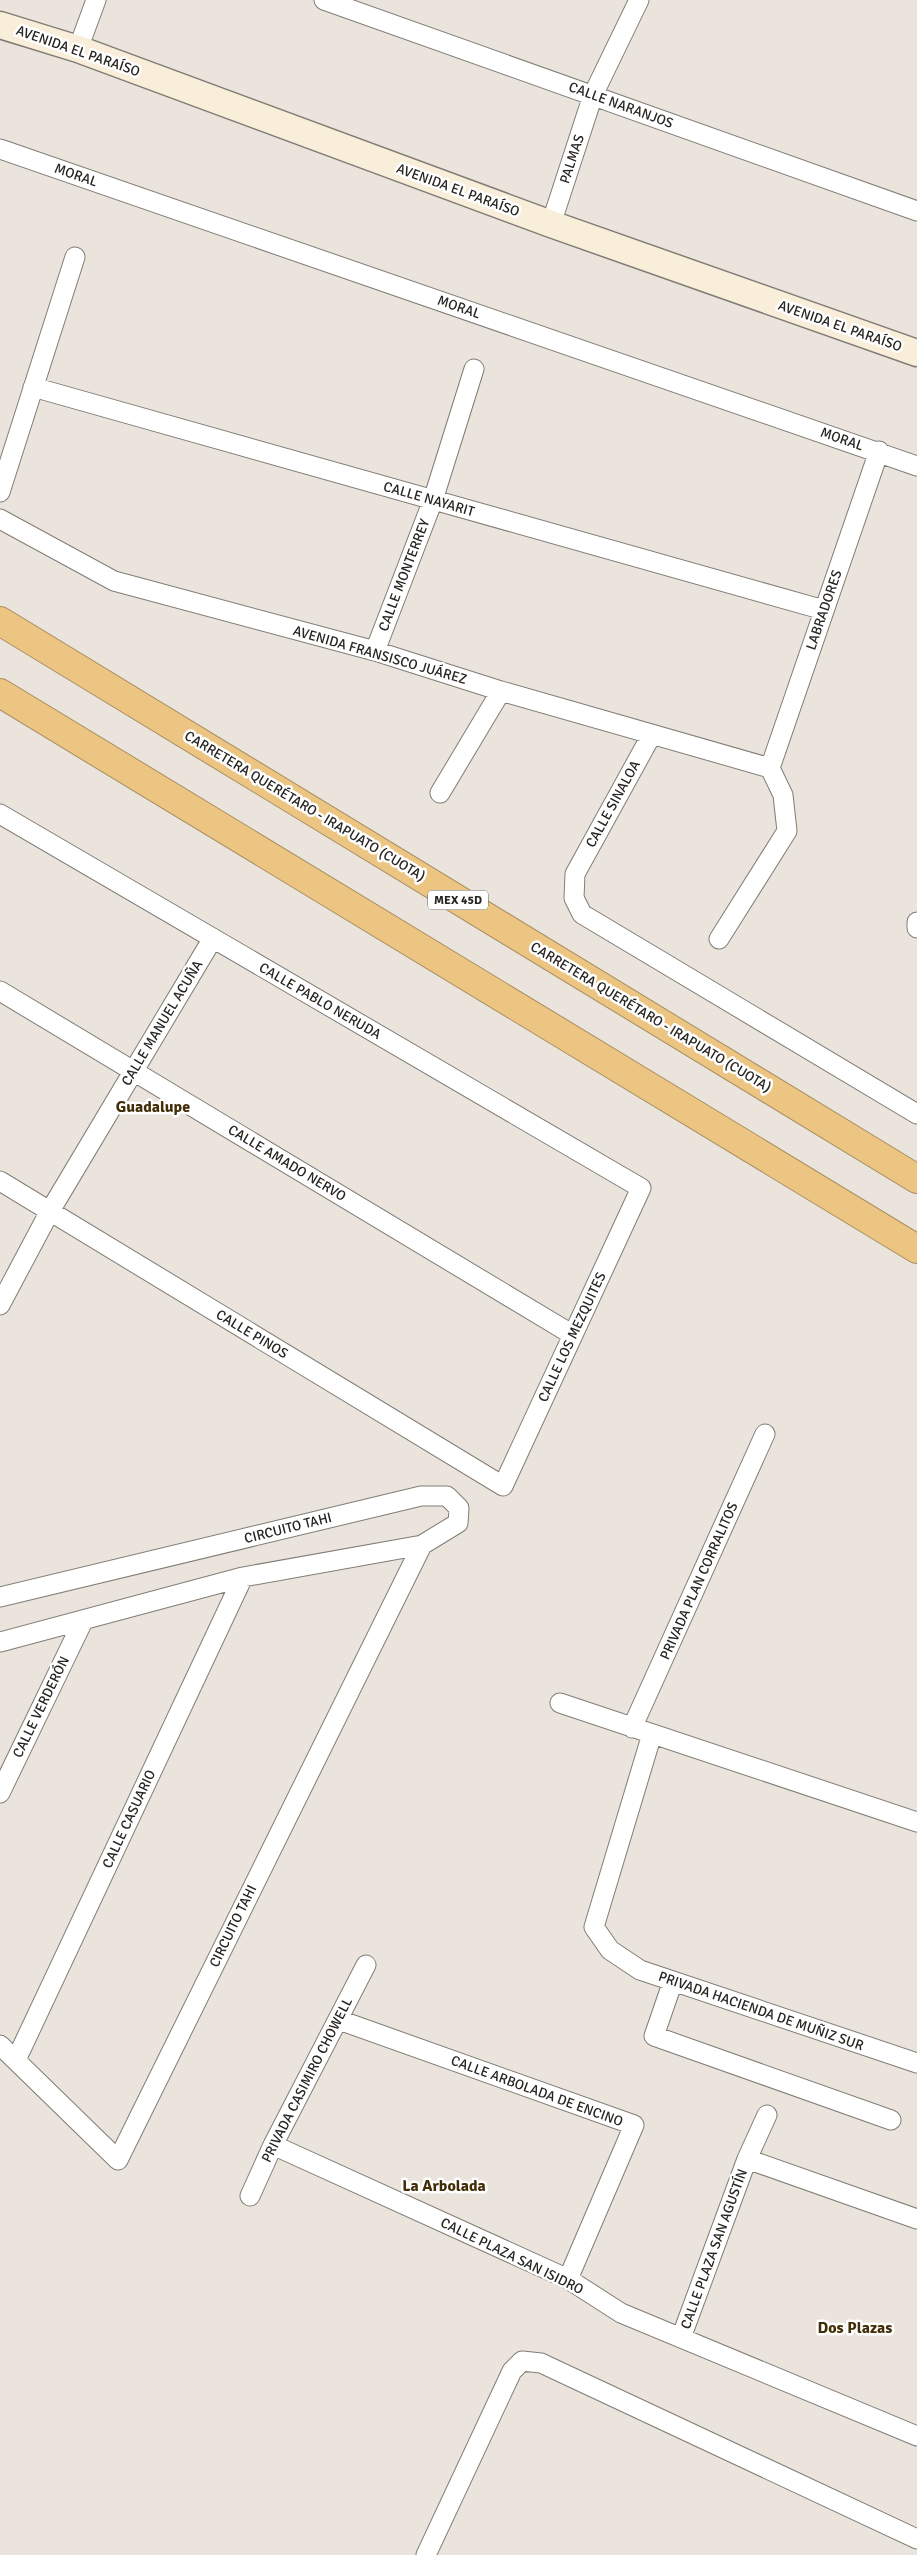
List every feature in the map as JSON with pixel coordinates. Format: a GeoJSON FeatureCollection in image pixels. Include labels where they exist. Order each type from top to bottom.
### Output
{"type":"FeatureCollection","features":[{"type":"Feature","properties":{"kind":"highway","name":"CARRETERA QUERÉTARO - IRAPUATO (CUOTA)"},"geometry":{"type":"LineString","coordinates":[[0,621],[917,1178]]}},
{"type":"Feature","properties":{"kind":"highway"},"geometry":{"type":"LineString","coordinates":[[0,693],[917,1249]]}},
{"type":"Feature","properties":{"kind":"street"},"geometry":{"type":"LineString","coordinates":[[78,49],[96,0]]}},
{"type":"Feature","properties":{"kind":"street","name":"CALLE NARANJOS"},"geometry":{"type":"LineString","coordinates":[[324,0],[917,211]]}},
{"type":"Feature","properties":{"kind":"street","name":"PALMAS"},"geometry":{"type":"LineString","coordinates":[[551,224],[592,95],[639,0]]}},
{"type":"Feature","properties":{"kind":"street","name":"AVENIDA EL PARAÍSO"},"geometry":{"type":"LineString","coordinates":[[0,26],[78,49],[551,224],[917,353]]}},
{"type":"Feature","properties":{"kind":"street","name":"MORAL"},"geometry":{"type":"LineString","coordinates":[[0,149],[879,451],[917,466]]}},
{"type":"Feature","properties":{"kind":"street"},"geometry":{"type":"LineString","coordinates":[[0,492],[75,258]]}},
{"type":"Feature","properties":{"kind":"street","name":"CALLE MONTERREY"},"geometry":{"type":"LineString","coordinates":[[375,651],[433,500],[474,369]]}},
{"type":"Feature","properties":{"kind":"street","name":"CALLE NAYARIT"},"geometry":{"type":"LineString","coordinates":[[33,387],[824,610]]}},
{"type":"Feature","properties":{"kind":"street","name":"LABRADORES"},"geometry":{"type":"LineString","coordinates":[[770,768],[879,451]]}},
{"type":"Feature","properties":{"kind":"street","name":"AVENIDA FRANSISCO JUÁREZ"},"geometry":{"type":"LineString","coordinates":[[0,519],[114,581],[375,651],[501,691],[770,768]]}},
{"type":"Feature","properties":{"kind":"street"},"geometry":{"type":"LineString","coordinates":[[440,793],[501,691]]}},
{"type":"Feature","properties":{"kind":"street","name":"CALLE SINALOA"},"geometry":{"type":"LineString","coordinates":[[652,734],[575,874],[574,898],[582,914],[917,1114]]}},
{"type":"Feature","properties":{"kind":"street"},"geometry":{"type":"LineString","coordinates":[[718,939],[787,831],[783,795],[770,768]]}},
{"type":"Feature","properties":{"kind":"street","name":"CALLE PABLO NERUDA"},"geometry":{"type":"LineString","coordinates":[[0,814],[641,1188]]}},
{"type":"Feature","properties":{"kind":"street"},"geometry":{"type":"LineString","coordinates":[[917,922],[917,928]]}},
{"type":"Feature","properties":{"kind":"street","name":"CALLE MANUEL ACUÑA"},"geometry":{"type":"LineString","coordinates":[[0,1305],[50,1211],[213,938]]}},
{"type":"Feature","properties":{"kind":"street","name":"CALLE AMADO NERVO"},"geometry":{"type":"LineString","coordinates":[[0,991],[573,1335]]}},
{"type":"Feature","properties":{"kind":"street","name":"CALLE PINOS"},"geometry":{"type":"LineString","coordinates":[[0,1181],[503,1486]]}},
{"type":"Feature","properties":{"kind":"street","name":"CALLE LOS MEZQUITES"},"geometry":{"type":"LineString","coordinates":[[503,1486],[641,1188]]}},
{"type":"Feature","properties":{"kind":"street","name":"PRIVADA PLAN CORRALITOS"},"geometry":{"type":"LineString","coordinates":[[632,1728],[766,1434]]}},
{"type":"Feature","properties":{"kind":"street","name":"CIRCUITO TAHI"},"geometry":{"type":"LineString","coordinates":[[0,1597],[421,1496],[447,1496],[459,1508],[458,1523],[422,1545],[243,1578],[0,1642]]}},
{"type":"Feature","properties":{"kind":"street","name":"CIRCUITO TAHI"},"geometry":{"type":"LineString","coordinates":[[0,2045],[118,2160],[422,1545]]}},
{"type":"Feature","properties":{"kind":"street","name":"CALLE CASUARIO"},"geometry":{"type":"LineString","coordinates":[[16,2060],[243,1578]]}},
{"type":"Feature","properties":{"kind":"street","name":"CALLE VERDERÓN"},"geometry":{"type":"LineString","coordinates":[[0,1792],[83,1621]]}},
{"type":"Feature","properties":{"kind":"street"},"geometry":{"type":"LineString","coordinates":[[560,1703],[917,1822]]}},
{"type":"Feature","properties":{"kind":"street","name":"PRIVADA HACIENDA DE MUÑIZ SUR"},"geometry":{"type":"LineString","coordinates":[[652,1734],[594,1927],[610,1950],[640,1970],[917,2063]]}},
{"type":"Feature","properties":{"kind":"street","name":"PRIVADA CASIMIRO CHOWELL"},"geometry":{"type":"LineString","coordinates":[[250,2196],[272,2145],[339,2020],[366,1965]]}},
{"type":"Feature","properties":{"kind":"street"},"geometry":{"type":"LineString","coordinates":[[673,1981],[654,2036],[891,2120]]}},
{"type":"Feature","properties":{"kind":"street","name":"CALLE ARBOLADA DE ENCINO"},"geometry":{"type":"LineString","coordinates":[[339,2020],[634,2125],[568,2279]]}},
{"type":"Feature","properties":{"kind":"street","name":"CALLE PLAZA SAN AGUSTÍN"},"geometry":{"type":"LineString","coordinates":[[681,2338],[748,2159],[767,2115]]}},
{"type":"Feature","properties":{"kind":"street","name":"CALLE PLAZA SAN ISIDRO"},"geometry":{"type":"LineString","coordinates":[[272,2145],[568,2279],[621,2313],[917,2436]]}},
{"type":"Feature","properties":{"kind":"street"},"geometry":{"type":"LineString","coordinates":[[748,2159],[917,2219]]}},
{"type":"Feature","properties":{"kind":"street"},"geometry":{"type":"LineString","coordinates":[[426,2555],[512,2371],[522,2362],[541,2364],[917,2539]]}},
{"type":"Feature","properties":{"kind":"district","name":"Guadalupe"},"geometry":{"type":"Point","coordinates":[153,1107]}},
{"type":"Feature","properties":{"kind":"district","name":"La Arbolada"},"geometry":{"type":"Point","coordinates":[444,2186]}},
{"type":"Feature","properties":{"kind":"district","name":"Dos Plazas"},"geometry":{"type":"Point","coordinates":[855,2328]}}]}
